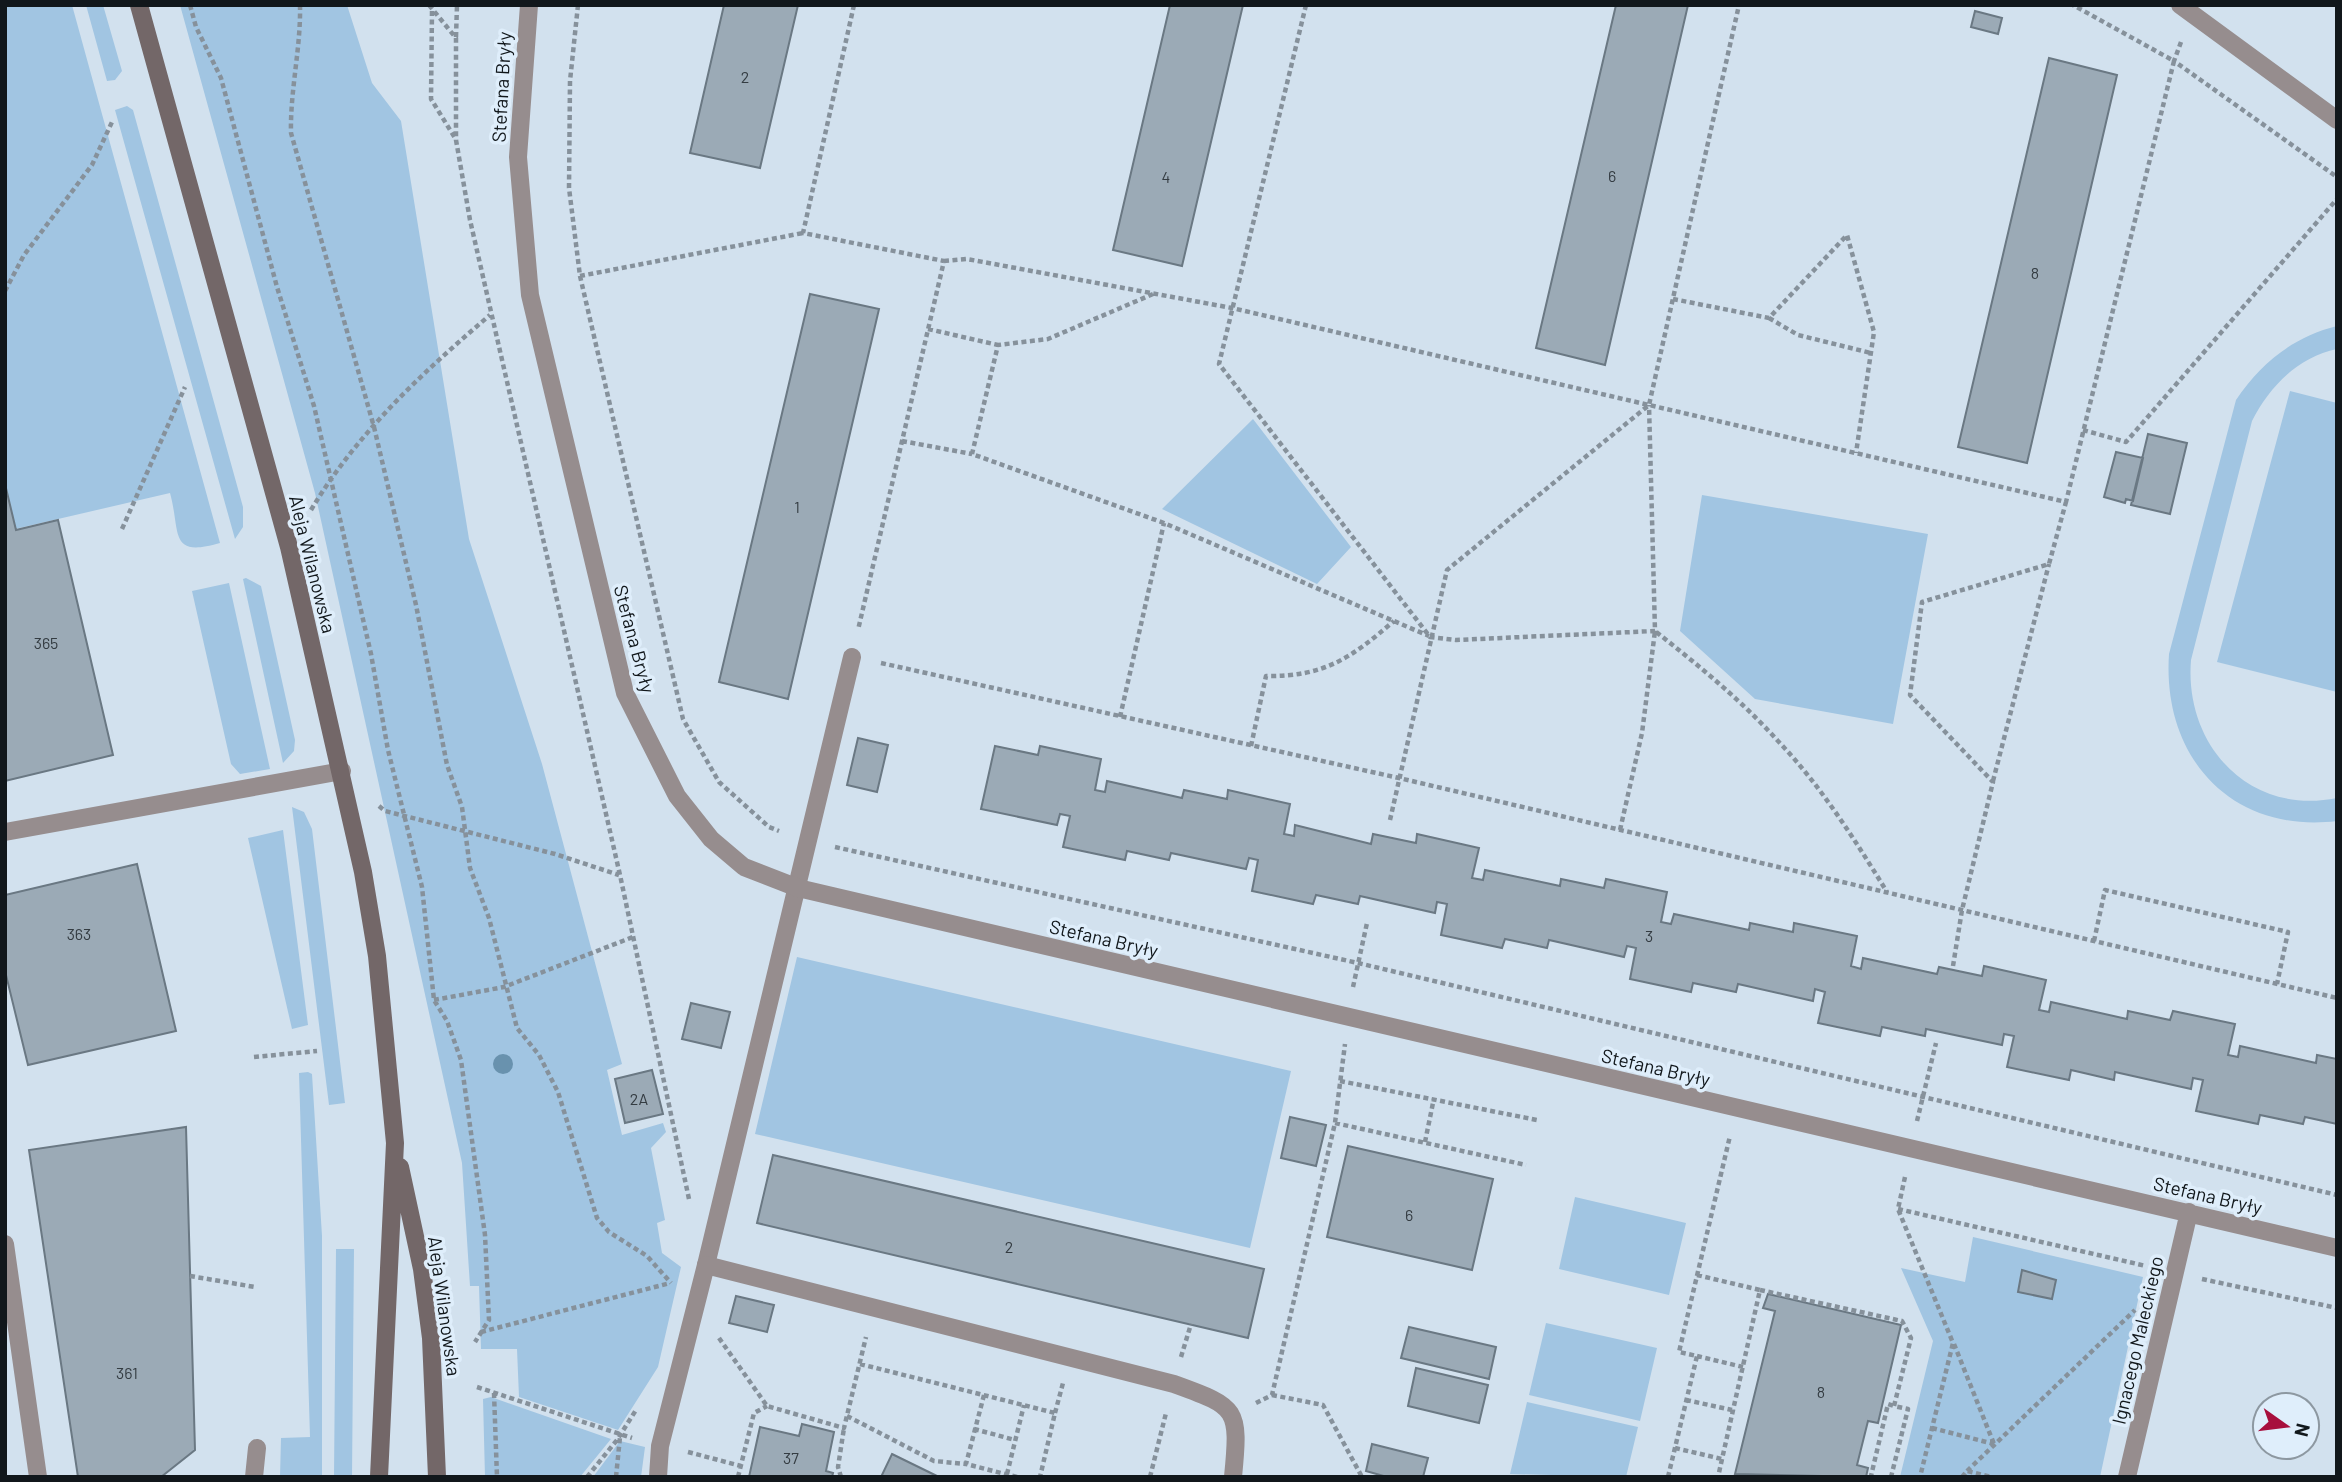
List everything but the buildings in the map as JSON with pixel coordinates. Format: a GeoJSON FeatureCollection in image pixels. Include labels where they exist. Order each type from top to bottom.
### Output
{"type":"FeatureCollection","features":[{"type":"Feature","properties":{"kind":"main road","name":"Aleja Wilanowska"},"geometry":{"type":"LineString","coordinates":[[139,5],[289,547],[363,872],[377,957],[395,1143],[422,1269],[431,1338],[437,1477]]}},
{"type":"Feature","properties":{"kind":"main road","name":"Aleja Wilanowska"},"geometry":{"type":"LineString","coordinates":[[379,1477],[395,1143]]}},
{"type":"Feature","properties":{"kind":"street"},"geometry":{"type":"LineString","coordinates":[[2186,9],[2337,120]]}},
{"type":"Feature","properties":{"kind":"street","name":"Stefana Bryły"},"geometry":{"type":"LineString","coordinates":[[527,10],[518,157],[528,282],[625,694],[677,796],[712,839],[744,867],[798,888],[2337,1248]]}},
{"type":"Feature","properties":{"kind":"street"},"geometry":{"type":"LineString","coordinates":[[658,1477],[660,1446],[798,888],[852,657]]}},
{"type":"Feature","properties":{"kind":"street"},"geometry":{"type":"LineString","coordinates":[[5,832],[342,771]]}},
{"type":"Feature","properties":{"kind":"street","name":"Ignacego Maleckiego"},"geometry":{"type":"LineString","coordinates":[[2127,1477],[2189,1212]]}},
{"type":"Feature","properties":{"kind":"street"},"geometry":{"type":"LineString","coordinates":[[5,1244],[38,1477]]}},
{"type":"Feature","properties":{"kind":"street"},"geometry":{"type":"LineString","coordinates":[[706,1265],[1174,1384],[1220,1401],[1232,1415],[1237,1441],[1233,1477]]}},
{"type":"Feature","properties":{"kind":"street"},"geometry":{"type":"LineString","coordinates":[[254,1477],[257,1448]]}},
{"type":"Feature","properties":{"kind":"path"},"geometry":{"type":"LineString","coordinates":[[190,5],[196,27],[222,78],[255,207],[314,407],[371,654],[388,750],[407,816],[422,887],[434,1000],[447,1021],[461,1060],[485,1234],[489,1320],[475,1342]]}},
{"type":"Feature","properties":{"kind":"path"},"geometry":{"type":"LineString","coordinates":[[300,5],[290,107],[291,133],[374,427],[416,605],[447,765],[462,807],[470,868],[489,918],[504,987],[517,1028],[539,1055],[558,1092],[597,1217],[609,1232],[646,1256],[670,1283]]}},
{"type":"Feature","properties":{"kind":"path"},"geometry":{"type":"LineString","coordinates":[[457,5],[456,140],[491,315],[620,875],[692,1212]]}},
{"type":"Feature","properties":{"kind":"path"},"geometry":{"type":"LineString","coordinates":[[578,5],[570,81],[569,188],[580,276],[683,719],[719,782],[769,827],[809,842],[1358,963],[2337,1195]]}},
{"type":"Feature","properties":{"kind":"path"},"geometry":{"type":"LineString","coordinates":[[803,233],[854,5]]}},
{"type":"Feature","properties":{"kind":"path"},"geometry":{"type":"LineString","coordinates":[[1306,5],[1219,364],[1430,637]]}},
{"type":"Feature","properties":{"kind":"path"},"geometry":{"type":"LineString","coordinates":[[1620,830],[1642,733],[1655,631],[1649,405],[1739,5]]}},
{"type":"Feature","properties":{"kind":"path"},"geometry":{"type":"LineString","coordinates":[[2073,5],[2174,61],[2337,177]]}},
{"type":"Feature","properties":{"kind":"path"},"geometry":{"type":"LineString","coordinates":[[430,7],[456,38]]}},
{"type":"Feature","properties":{"kind":"path"},"geometry":{"type":"LineString","coordinates":[[430,7],[431,99],[456,140]]}},
{"type":"Feature","properties":{"kind":"path"},"geometry":{"type":"LineString","coordinates":[[1953,966],[1962,910],[1993,782],[2084,430],[2186,9]]}},
{"type":"Feature","properties":{"kind":"path"},"geometry":{"type":"LineString","coordinates":[[5,291],[24,255],[92,165],[112,122]]}},
{"type":"Feature","properties":{"kind":"path"},"geometry":{"type":"LineString","coordinates":[[2084,430],[2126,442],[2337,199]]}},
{"type":"Feature","properties":{"kind":"path"},"geometry":{"type":"LineString","coordinates":[[580,276],[803,233],[944,261],[967,259],[1231,308],[2066,502]]}},
{"type":"Feature","properties":{"kind":"path"},"geometry":{"type":"LineString","coordinates":[[1769,318],[1847,234],[1874,332],[1856,453]]}},
{"type":"Feature","properties":{"kind":"path"},"geometry":{"type":"LineString","coordinates":[[944,261],[852,657],[1399,778],[2337,998]]}},
{"type":"Feature","properties":{"kind":"path"},"geometry":{"type":"LineString","coordinates":[[929,329],[998,345],[1048,339],[1154,294]]}},
{"type":"Feature","properties":{"kind":"path"},"geometry":{"type":"LineString","coordinates":[[1672,299],[1769,318],[1798,335],[1871,353]]}},
{"type":"Feature","properties":{"kind":"path"},"geometry":{"type":"LineString","coordinates":[[289,547],[329,480],[351,450],[418,376],[491,315]]}},
{"type":"Feature","properties":{"kind":"path"},"geometry":{"type":"LineString","coordinates":[[972,454],[998,345]]}},
{"type":"Feature","properties":{"kind":"path"},"geometry":{"type":"LineString","coordinates":[[122,529],[185,387]]}},
{"type":"Feature","properties":{"kind":"path"},"geometry":{"type":"LineString","coordinates":[[1390,820],[1447,570],[1649,405]]}},
{"type":"Feature","properties":{"kind":"path"},"geometry":{"type":"LineString","coordinates":[[902,441],[972,454],[1164,523],[1430,637],[1456,639],[1655,631],[1707,672],[1779,741],[1846,826],[1887,892]]}},
{"type":"Feature","properties":{"kind":"path"},"geometry":{"type":"LineString","coordinates":[[1120,717],[1164,523]]}},
{"type":"Feature","properties":{"kind":"path"},"geometry":{"type":"LineString","coordinates":[[1993,782],[1910,695],[1922,602],[2049,564]]}},
{"type":"Feature","properties":{"kind":"path"},"geometry":{"type":"LineString","coordinates":[[1251,746],[1266,676],[1294,677],[1319,672],[1357,652],[1394,621]]}},
{"type":"Feature","properties":{"kind":"path"},"geometry":{"type":"LineString","coordinates":[[342,771],[385,811],[555,854],[620,875]]}},
{"type":"Feature","properties":{"kind":"path"},"geometry":{"type":"LineString","coordinates":[[2094,941],[2105,890],[2288,932],[2277,984]]}},
{"type":"Feature","properties":{"kind":"path"},"geometry":{"type":"LineString","coordinates":[[1272,1395],[1335,1122],[1348,1017],[1367,923]]}},
{"type":"Feature","properties":{"kind":"path"},"geometry":{"type":"LineString","coordinates":[[434,1000],[504,987],[633,937]]}},
{"type":"Feature","properties":{"kind":"path"},"geometry":{"type":"LineString","coordinates":[[254,1057],[317,1051]]}},
{"type":"Feature","properties":{"kind":"path"},"geometry":{"type":"LineString","coordinates":[[1340,1081],[1537,1120]]}},
{"type":"Feature","properties":{"kind":"path"},"geometry":{"type":"LineString","coordinates":[[1425,1142],[1434,1098]]}},
{"type":"Feature","properties":{"kind":"path"},"geometry":{"type":"LineString","coordinates":[[1736,1108],[1679,1352],[1743,1367]]}},
{"type":"Feature","properties":{"kind":"path"},"geometry":{"type":"LineString","coordinates":[[1335,1122],[1526,1165]]}},
{"type":"Feature","properties":{"kind":"path"},"geometry":{"type":"LineString","coordinates":[[1994,1444],[1898,1209],[2337,1308]]}},
{"type":"Feature","properties":{"kind":"path"},"geometry":{"type":"LineString","coordinates":[[1962,1477],[2174,1273]]}},
{"type":"Feature","properties":{"kind":"path"},"geometry":{"type":"LineString","coordinates":[[1697,1275],[1902,1321],[1911,1338],[1894,1406]]}},
{"type":"Feature","properties":{"kind":"path"},"geometry":{"type":"LineString","coordinates":[[190,1276],[255,1287]]}},
{"type":"Feature","properties":{"kind":"path"},"geometry":{"type":"LineString","coordinates":[[481,1332],[510,1327],[670,1283],[681,1286],[696,1304],[767,1406],[844,1429]]}},
{"type":"Feature","properties":{"kind":"path"},"geometry":{"type":"LineString","coordinates":[[1718,1477],[1760,1290]]}},
{"type":"Feature","properties":{"kind":"path"},"geometry":{"type":"LineString","coordinates":[[841,1477],[838,1466],[844,1429],[874,1306]]}},
{"type":"Feature","properties":{"kind":"path"},"geometry":{"type":"LineString","coordinates":[[1920,1477],[1953,1343]]}},
{"type":"Feature","properties":{"kind":"path"},"geometry":{"type":"LineString","coordinates":[[1668,1477],[1697,1356]]}},
{"type":"Feature","properties":{"kind":"path"},"geometry":{"type":"LineString","coordinates":[[860,1364],[1055,1413],[1040,1477]]}},
{"type":"Feature","properties":{"kind":"path"},"geometry":{"type":"LineString","coordinates":[[477,1387],[620,1436],[741,1466]]}},
{"type":"Feature","properties":{"kind":"path"},"geometry":{"type":"LineString","coordinates":[[494,1393],[497,1477]]}},
{"type":"Feature","properties":{"kind":"path"},"geometry":{"type":"LineString","coordinates":[[966,1464],[984,1395]]}},
{"type":"Feature","properties":{"kind":"path"},"geometry":{"type":"LineString","coordinates":[[1232,1415],[1272,1395],[1323,1405],[1362,1477]]}},
{"type":"Feature","properties":{"kind":"path"},"geometry":{"type":"LineString","coordinates":[[1686,1400],[1732,1410]]}},
{"type":"Feature","properties":{"kind":"path"},"geometry":{"type":"LineString","coordinates":[[587,1477],[620,1436],[642,1401]]}},
{"type":"Feature","properties":{"kind":"path"},"geometry":{"type":"LineString","coordinates":[[1873,1477],[1871,1476],[1888,1404],[1908,1409],[1891,1477]]}},
{"type":"Feature","properties":{"kind":"path"},"geometry":{"type":"LineString","coordinates":[[1007,1474],[1024,1405]]}},
{"type":"Feature","properties":{"kind":"path"},"geometry":{"type":"LineString","coordinates":[[738,1477],[754,1413],[767,1406]]}},
{"type":"Feature","properties":{"kind":"path"},"geometry":{"type":"LineString","coordinates":[[847,1416],[934,1461],[966,1464],[1017,1477]]}},
{"type":"Feature","properties":{"kind":"path"},"geometry":{"type":"LineString","coordinates":[[1932,1428],[1994,1444]]}},
{"type":"Feature","properties":{"kind":"path"},"geometry":{"type":"LineString","coordinates":[[974,1429],[1015,1440]]}},
{"type":"Feature","properties":{"kind":"path"},"geometry":{"type":"LineString","coordinates":[[616,1477],[620,1436]]}},
{"type":"Feature","properties":{"kind":"path"},"geometry":{"type":"LineString","coordinates":[[1675,1448],[1722,1459]]}},
{"type":"Feature","properties":{"kind":"path"},"geometry":{"type":"LineString","coordinates":[[1967,1471],[1990,1477]]}},
{"type":"Feature","properties":{"kind":"shaded area"},"geometry":{"type":"Polygon","coordinates":[[[5,5],[72,5],[220,543],[203,547],[184,544],[177,530],[170,493],[15,529],[5,488],[5,5]]]}},
{"type":"Feature","properties":{"kind":"shaded area"},"geometry":{"type":"Polygon","coordinates":[[[86,5],[103,5],[122,71],[115,80],[107,81],[86,5]]]}},
{"type":"Feature","properties":{"kind":"shaded area"},"geometry":{"type":"Polygon","coordinates":[[[180,5],[347,5],[372,83],[401,121],[469,539],[542,764],[622,1064],[607,1070],[622,1135],[663,1123],[666,1132],[651,1148],[665,1220],[657,1223],[662,1253],[681,1267],[658,1367],[618,1430],[519,1397],[517,1349],[481,1349],[479,1286],[470,1286],[462,1163],[315,493],[180,5]]]}},
{"type":"Feature","properties":{"kind":"shaded area"},"geometry":{"type":"Polygon","coordinates":[[[127,106],[133,110],[243,507],[243,527],[235,539],[115,110],[127,106]]]}},
{"type":"Feature","properties":{"kind":"shaded area"},"geometry":{"type":"Polygon","coordinates":[[[2337,326],[2337,349],[2310,359],[2286,375],[2267,397],[2252,421],[2191,660],[2192,691],[2198,720],[2211,746],[2228,768],[2250,785],[2276,796],[2305,801],[2337,798],[2337,821],[2299,822],[2265,815],[2235,801],[2211,781],[2191,756],[2177,725],[2170,691],[2169,654],[2236,400],[2256,374],[2279,353],[2306,337],[2337,326]]]}},
{"type":"Feature","properties":{"kind":"shaded area"},"geometry":{"type":"Polygon","coordinates":[[[2290,391],[2337,403],[2337,692],[2217,662],[2290,391]]]}},
{"type":"Feature","properties":{"kind":"shaded area"},"geometry":{"type":"Polygon","coordinates":[[[1253,419],[1351,547],[1317,584],[1162,509],[1253,419]]]}},
{"type":"Feature","properties":{"kind":"shaded area"},"geometry":{"type":"Polygon","coordinates":[[[1702,495],[1928,534],[1893,724],[1755,699],[1680,631],[1702,495]]]}},
{"type":"Feature","properties":{"kind":"shaded area"},"geometry":{"type":"Polygon","coordinates":[[[243,579],[261,586],[295,740],[294,751],[283,763],[243,579]]]}},
{"type":"Feature","properties":{"kind":"shaded area"},"geometry":{"type":"Polygon","coordinates":[[[229,583],[270,769],[240,774],[231,764],[192,591],[229,583]]]}},
{"type":"Feature","properties":{"kind":"shaded area"},"geometry":{"type":"Polygon","coordinates":[[[292,807],[304,812],[312,829],[345,1103],[329,1105],[292,807]]]}},
{"type":"Feature","properties":{"kind":"shaded area"},"geometry":{"type":"Polygon","coordinates":[[[283,830],[308,1025],[292,1029],[248,838],[283,830]]]}},
{"type":"Feature","properties":{"kind":"shaded area"},"geometry":{"type":"Polygon","coordinates":[[[797,957],[1291,1071],[1250,1248],[755,1134],[797,957]]]}},
{"type":"Feature","properties":{"kind":"shaded area"},"geometry":{"type":"Polygon","coordinates":[[[299,1073],[312,1074],[322,1236],[322,1477],[280,1477],[281,1438],[310,1437],[299,1073]]]}},
{"type":"Feature","properties":{"kind":"shaded area"},"geometry":{"type":"Polygon","coordinates":[[[1575,1197],[1686,1223],[1669,1295],[1559,1269],[1575,1197]]]}},
{"type":"Feature","properties":{"kind":"shaded area"},"geometry":{"type":"Polygon","coordinates":[[[1973,1237],[2143,1277],[2100,1477],[1900,1477],[1933,1341],[1901,1268],[1965,1282],[1973,1237]]]}},
{"type":"Feature","properties":{"kind":"shaded area"},"geometry":{"type":"Polygon","coordinates":[[[336,1249],[354,1249],[352,1477],[334,1477],[336,1249]]]}},
{"type":"Feature","properties":{"kind":"shaded area"},"geometry":{"type":"Polygon","coordinates":[[[1546,1323],[1657,1348],[1640,1421],[1529,1395],[1546,1323]]]}},
{"type":"Feature","properties":{"kind":"shaded area"},"geometry":{"type":"Polygon","coordinates":[[[491,1397],[611,1439],[580,1477],[485,1477],[483,1399],[491,1397]]]}},
{"type":"Feature","properties":{"kind":"shaded area"},"geometry":{"type":"Polygon","coordinates":[[[1527,1402],[1638,1427],[1626,1477],[1510,1474],[1527,1402]]]}},
{"type":"Feature","properties":{"kind":"shaded area"},"geometry":{"type":"Polygon","coordinates":[[[620,1441],[645,1447],[641,1477],[593,1477],[620,1441]]]}}]}
